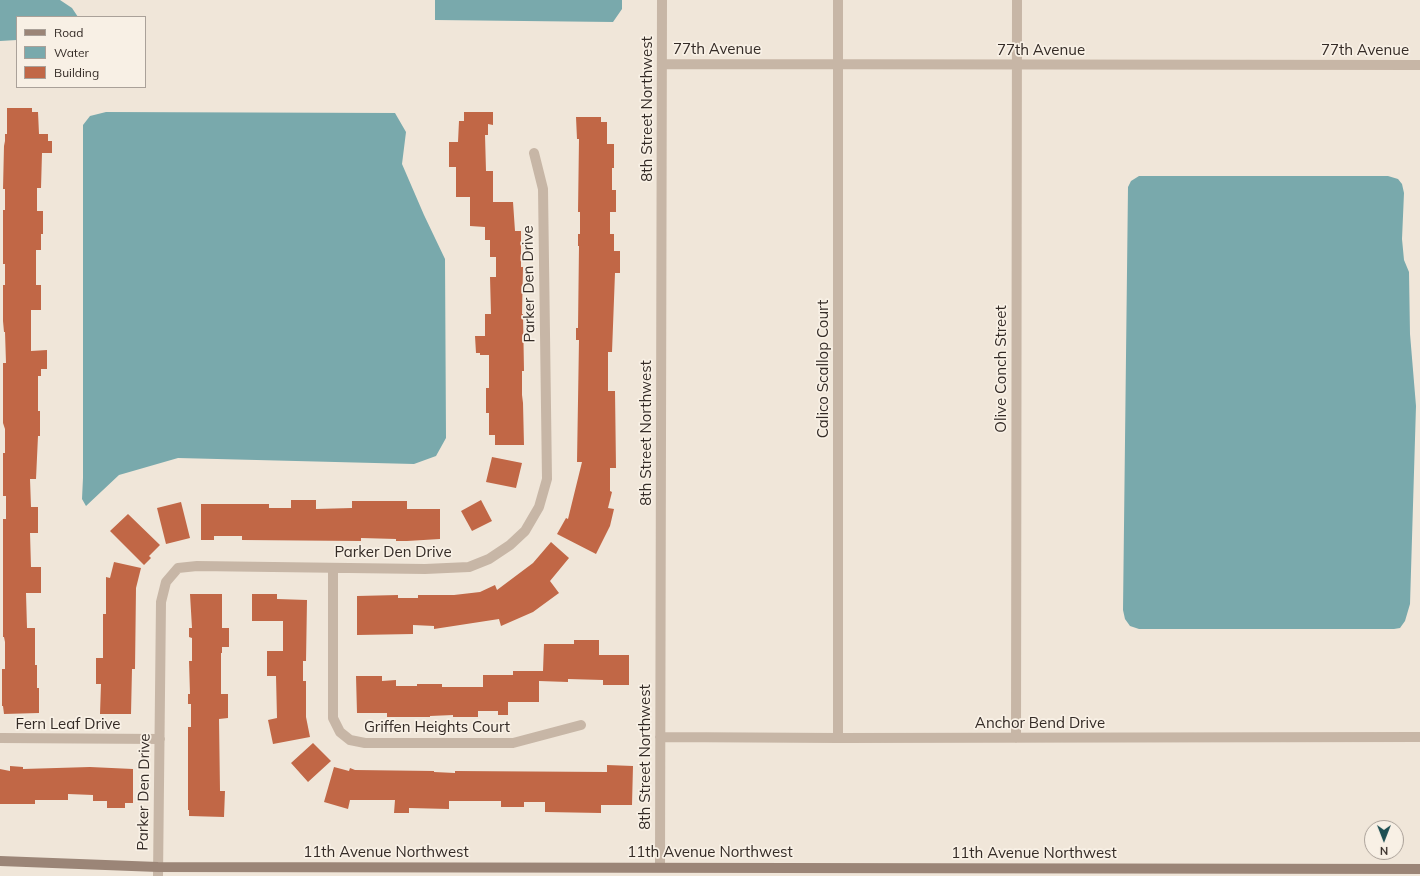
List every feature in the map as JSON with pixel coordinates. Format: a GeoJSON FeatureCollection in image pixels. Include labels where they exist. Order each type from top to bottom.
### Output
{"type":"FeatureCollection","features":[{"type":"Feature","properties":{"kind":"street","name":"8th Street Northwest"},"geometry":{"type":"LineString","coordinates":[[660,867],[662,0]]}},
{"type":"Feature","properties":{"kind":"street","name":"Calico Scallop Court"},"geometry":{"type":"LineString","coordinates":[[838,0],[838,738]]}},
{"type":"Feature","properties":{"kind":"street","name":"Olive Conch Street"},"geometry":{"type":"LineString","coordinates":[[1016,738],[1017,0]]}},
{"type":"Feature","properties":{"kind":"street","name":"77th Avenue"},"geometry":{"type":"LineString","coordinates":[[662,64],[1420,65]]}},
{"type":"Feature","properties":{"kind":"street","name":"Parker Den Drive"},"geometry":{"type":"LineString","coordinates":[[158,871],[162,602],[166,582],[178,568],[197,566],[425,569],[469,567],[489,560],[510,545],[525,531],[539,507],[547,479],[547,447],[543,189],[534,153]]}},
{"type":"Feature","properties":{"kind":"street","name":"Griffen Heights Court"},"geometry":{"type":"LineString","coordinates":[[333,568],[332,718],[340,732],[350,740],[365,743],[513,743],[581,725]]}},
{"type":"Feature","properties":{"kind":"street","name":"Anchor Bend Drive"},"geometry":{"type":"LineString","coordinates":[[660,737],[1420,737]]}},
{"type":"Feature","properties":{"kind":"street","name":"Fern Leaf Drive"},"geometry":{"type":"LineString","coordinates":[[0,738],[160,739]]}},
{"type":"Feature","properties":{"kind":"street","name":"11th Avenue Northwest"},"geometry":{"type":"LineString","coordinates":[[0,862],[158,871],[660,867],[1420,869]]}},
{"type":"Feature","properties":{"kind":"water"},"geometry":{"type":"Polygon","coordinates":[[[0,0],[60,0],[72,8],[77,16],[16,16],[16,40],[0,41],[0,0]]]}},
{"type":"Feature","properties":{"kind":"water"},"geometry":{"type":"Polygon","coordinates":[[[435,0],[622,0],[622,9],[613,22],[435,20],[435,0]]]}},
{"type":"Feature","properties":{"kind":"water"},"geometry":{"type":"Polygon","coordinates":[[[106,112],[395,113],[406,132],[402,164],[445,259],[446,438],[436,456],[414,464],[178,458],[119,475],[86,506],[82,499],[83,125],[90,116],[106,112]]]}},
{"type":"Feature","properties":{"kind":"water"},"geometry":{"type":"Polygon","coordinates":[[[1139,176],[1388,176],[1398,179],[1402,184],[1404,193],[1402,239],[1404,260],[1409,272],[1410,334],[1416,406],[1410,604],[1405,621],[1400,628],[1139,629],[1130,626],[1125,619],[1123,610],[1128,187],[1131,181],[1139,176]]]}},
{"type":"Feature","properties":{"kind":"building"},"geometry":{"type":"Polygon","coordinates":[[[7,108],[32,108],[32,112],[38,112],[39,134],[48,134],[48,141],[52,141],[52,153],[42,153],[41,188],[37,188],[37,211],[43,211],[41,250],[36,250],[36,285],[41,285],[41,310],[31,310],[31,351],[47,350],[47,369],[41,369],[41,376],[38,376],[40,436],[38,436],[36,479],[30,479],[31,507],[38,507],[38,533],[30,533],[31,567],[41,567],[41,593],[26,593],[27,628],[35,628],[35,665],[37,665],[37,688],[39,688],[39,713],[4,714],[2,706],[2,669],[5,669],[5,642],[3,637],[3,519],[6,519],[6,496],[3,496],[3,453],[5,453],[5,429],[3,423],[3,363],[6,363],[5,332],[3,321],[3,285],[5,285],[5,264],[3,264],[3,210],[5,210],[5,189],[3,189],[4,146],[5,134],[7,134],[7,108]]]}},
{"type":"Feature","properties":{"kind":"building"},"geometry":{"type":"Polygon","coordinates":[[[464,112],[493,112],[493,125],[488,124],[488,135],[485,135],[486,171],[493,171],[493,202],[513,202],[515,231],[521,231],[521,267],[523,267],[522,314],[524,371],[522,371],[522,395],[524,445],[495,445],[495,435],[489,435],[489,413],[486,413],[486,388],[489,388],[489,355],[480,355],[480,353],[476,353],[475,336],[485,336],[485,314],[491,314],[490,277],[496,277],[496,257],[490,257],[490,240],[485,240],[485,227],[470,226],[470,197],[456,197],[456,167],[449,167],[449,142],[458,142],[459,121],[464,121],[464,112]]]}},
{"type":"Feature","properties":{"kind":"building"},"geometry":{"type":"Polygon","coordinates":[[[576,117],[601,117],[601,122],[607,122],[607,144],[614,144],[612,190],[616,190],[616,212],[610,212],[610,234],[614,234],[614,251],[620,251],[620,273],[615,273],[612,352],[608,352],[608,391],[615,391],[616,468],[610,468],[610,491],[612,492],[608,508],[614,509],[610,526],[596,554],[557,534],[566,518],[568,519],[582,462],[577,462],[579,340],[576,340],[576,328],[578,328],[578,234],[580,234],[580,212],[578,212],[579,139],[577,139],[576,117]]]}},
{"type":"Feature","properties":{"kind":"building"},"geometry":{"type":"Polygon","coordinates":[[[492,457],[522,463],[516,488],[486,482],[492,457]]]}},
{"type":"Feature","properties":{"kind":"building"},"geometry":{"type":"Polygon","coordinates":[[[291,500],[316,500],[316,509],[352,508],[352,501],[407,501],[407,509],[440,509],[440,539],[407,541],[396,541],[396,539],[361,538],[361,541],[242,540],[242,536],[214,536],[214,540],[201,540],[201,504],[269,504],[269,508],[291,508],[291,500]]]}},
{"type":"Feature","properties":{"kind":"building"},"geometry":{"type":"Polygon","coordinates":[[[481,500],[492,521],[472,531],[461,511],[481,500]]]}},
{"type":"Feature","properties":{"kind":"building"},"geometry":{"type":"Polygon","coordinates":[[[181,502],[190,538],[166,544],[157,508],[181,502]]]}},
{"type":"Feature","properties":{"kind":"building"},"geometry":{"type":"Polygon","coordinates":[[[128,514],[160,545],[149,556],[151,558],[144,565],[110,531],[128,514]]]}},
{"type":"Feature","properties":{"kind":"building"},"geometry":{"type":"Polygon","coordinates":[[[551,542],[569,558],[550,581],[559,593],[533,612],[501,626],[499,619],[434,629],[434,626],[413,625],[413,634],[357,635],[357,596],[398,595],[398,598],[418,598],[418,595],[454,595],[480,592],[495,585],[497,590],[533,563],[551,542]]]}},
{"type":"Feature","properties":{"kind":"building"},"geometry":{"type":"Polygon","coordinates":[[[114,562],[141,568],[136,588],[135,669],[132,669],[131,714],[100,714],[101,684],[96,684],[96,658],[103,658],[103,614],[106,614],[106,577],[110,578],[114,562]]]}},
{"type":"Feature","properties":{"kind":"building"},"geometry":{"type":"Polygon","coordinates":[[[190,594],[222,594],[222,628],[229,628],[229,647],[222,647],[221,653],[221,694],[228,694],[228,718],[219,719],[220,791],[225,791],[224,817],[189,816],[188,810],[188,727],[191,727],[191,704],[188,704],[188,694],[190,694],[189,661],[192,661],[192,638],[189,637],[189,628],[192,628],[190,594]]]}},
{"type":"Feature","properties":{"kind":"building"},"geometry":{"type":"Polygon","coordinates":[[[252,594],[277,594],[277,599],[307,600],[306,661],[303,661],[303,681],[306,681],[306,717],[310,737],[273,744],[268,720],[277,718],[276,676],[267,676],[267,651],[283,651],[283,621],[252,621],[252,594]]]}},
{"type":"Feature","properties":{"kind":"building"},"geometry":{"type":"Polygon","coordinates":[[[574,640],[599,640],[599,655],[629,655],[629,685],[603,685],[603,680],[568,679],[568,682],[539,681],[539,702],[508,702],[508,715],[498,715],[498,711],[478,711],[478,717],[453,717],[453,715],[430,717],[387,717],[387,713],[357,713],[356,676],[382,676],[382,681],[396,680],[396,686],[442,684],[442,687],[483,687],[483,675],[513,675],[513,671],[543,671],[544,644],[574,644],[574,640]]]}},
{"type":"Feature","properties":{"kind":"building"},"geometry":{"type":"Polygon","coordinates":[[[313,743],[331,761],[308,782],[291,763],[313,743]]]}},
{"type":"Feature","properties":{"kind":"building"},"geometry":{"type":"Polygon","coordinates":[[[607,765],[633,766],[632,805],[601,805],[601,813],[545,812],[545,802],[524,802],[524,807],[501,807],[501,801],[449,801],[449,809],[409,808],[409,813],[394,813],[395,800],[350,800],[348,809],[324,802],[334,767],[349,771],[350,768],[355,770],[434,771],[455,773],[455,771],[607,772],[607,765]]]}},
{"type":"Feature","properties":{"kind":"building"},"geometry":{"type":"Polygon","coordinates":[[[10,766],[23,767],[23,769],[90,767],[133,769],[133,803],[125,803],[125,808],[107,808],[107,801],[93,801],[93,795],[68,794],[68,800],[35,800],[35,804],[0,804],[0,769],[10,771],[10,766]]]}}]}
